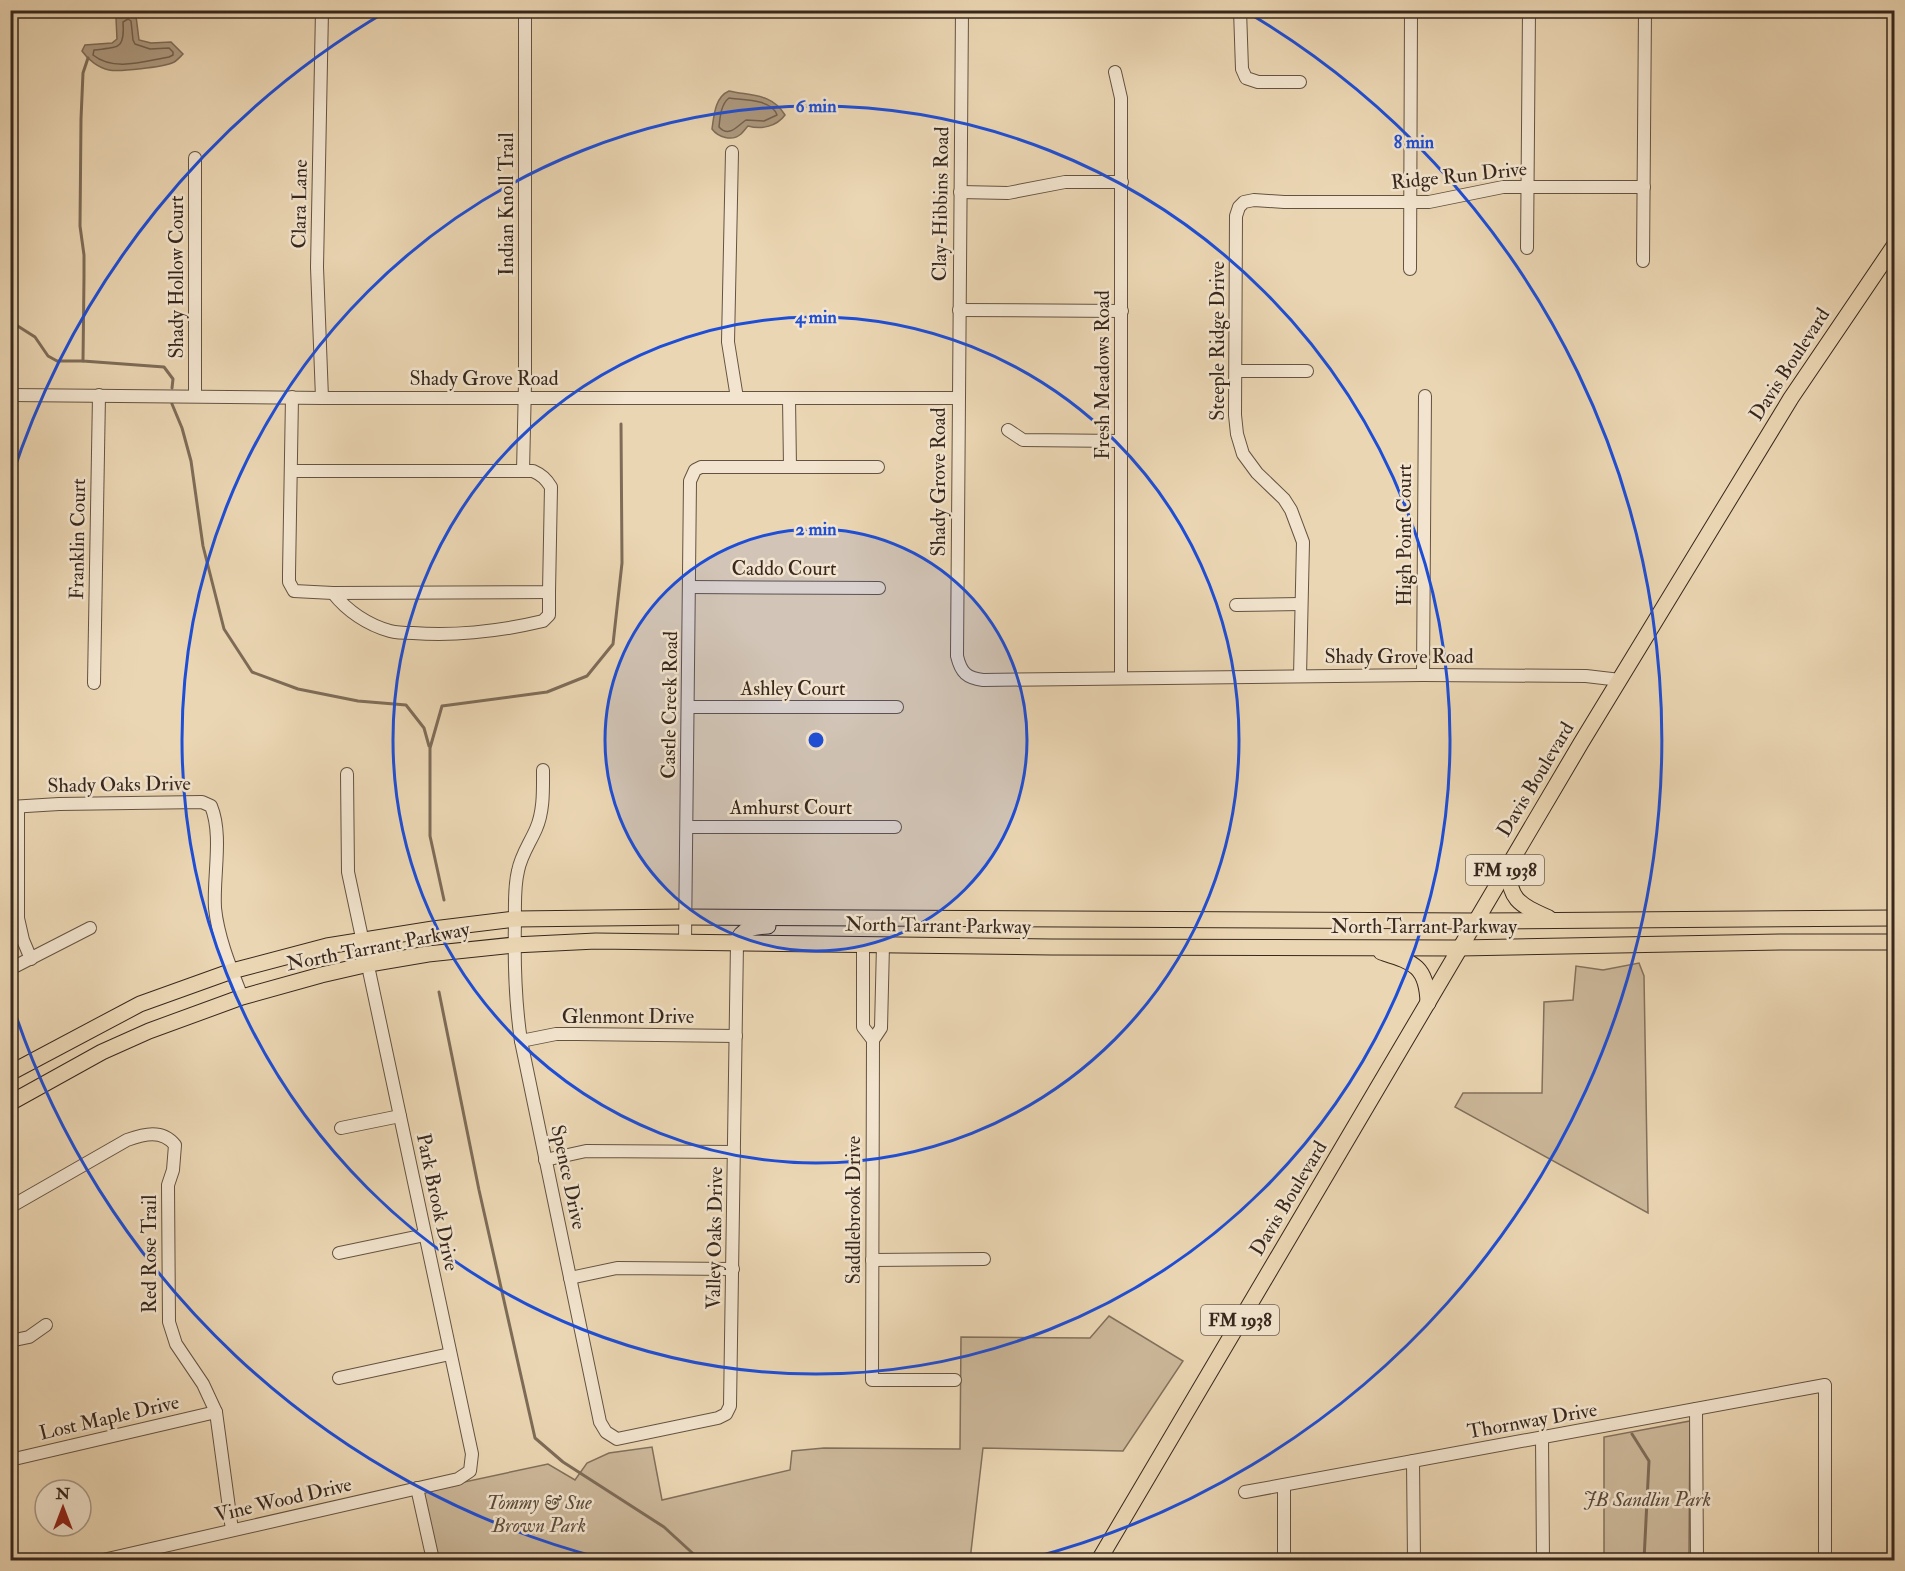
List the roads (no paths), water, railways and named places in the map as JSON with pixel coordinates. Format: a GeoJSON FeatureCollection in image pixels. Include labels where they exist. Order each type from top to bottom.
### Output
{"type":"FeatureCollection","features":[{"type":"Feature","properties":{"kind":"main road","name":"Davis Boulevard"},"geometry":{"type":"LineString","coordinates":[[1099,1560],[1510,861],[1791,398],[1894,246]]}},
{"type":"Feature","properties":{"kind":"main road"},"geometry":{"type":"LineString","coordinates":[[1510,861],[1509,887],[1522,906],[1554,920]]}},
{"type":"Feature","properties":{"kind":"main road","name":"North Tarrant Parkway"},"geometry":{"type":"LineString","coordinates":[[10,1073],[140,1004],[232,971],[327,946],[515,919],[685,917],[1475,921],[1887,918]]}},
{"type":"Feature","properties":{"kind":"main road"},"geometry":{"type":"LineString","coordinates":[[1887,918],[1887,942]]}},
{"type":"Feature","properties":{"kind":"main road"},"geometry":{"type":"LineString","coordinates":[[737,943],[739,935],[754,927],[789,926],[827,919]]}},
{"type":"Feature","properties":{"kind":"main road"},"geometry":{"type":"LineString","coordinates":[[1051,948],[1052,919]]}},
{"type":"Feature","properties":{"kind":"main road","name":"North Tarrant Parkway"},"geometry":{"type":"LineString","coordinates":[[10,1103],[102,1052],[148,1031],[242,997],[369,964],[428,954],[514,945],[685,942],[1051,948],[1460,948],[1887,942]]}},
{"type":"Feature","properties":{"kind":"main road"},"geometry":{"type":"LineString","coordinates":[[1366,947],[1412,962],[1422,975],[1428,989],[1428,1003]]}},
{"type":"Feature","properties":{"kind":"street","name":"Clara Lane"},"geometry":{"type":"LineString","coordinates":[[322,10],[317,267],[322,398]]}},
{"type":"Feature","properties":{"kind":"street","name":"Indian Knoll Trail"},"geometry":{"type":"LineString","coordinates":[[523,471],[525,10]]}},
{"type":"Feature","properties":{"kind":"street","name":"Clay-Hibbins Road"},"geometry":{"type":"LineString","coordinates":[[958,398],[962,10]]}},
{"type":"Feature","properties":{"kind":"street"},"geometry":{"type":"LineString","coordinates":[[1240,10],[1242,69],[1246,78],[1258,82],[1300,82]]}},
{"type":"Feature","properties":{"kind":"street"},"geometry":{"type":"LineString","coordinates":[[1410,269],[1411,10]]}},
{"type":"Feature","properties":{"kind":"street"},"geometry":{"type":"LineString","coordinates":[[1527,248],[1529,10]]}},
{"type":"Feature","properties":{"kind":"street"},"geometry":{"type":"LineString","coordinates":[[1643,261],[1645,10]]}},
{"type":"Feature","properties":{"kind":"street","name":"Fresh Meadows Road"},"geometry":{"type":"LineString","coordinates":[[1115,72],[1121,98],[1122,182],[1120,678]]}},
{"type":"Feature","properties":{"kind":"street"},"geometry":{"type":"LineString","coordinates":[[732,152],[728,342],[735,372],[737,398]]}},
{"type":"Feature","properties":{"kind":"street","name":"Shady Hollow Court"},"geometry":{"type":"LineString","coordinates":[[195,158],[195,396]]}},
{"type":"Feature","properties":{"kind":"street"},"geometry":{"type":"LineString","coordinates":[[960,192],[1008,193],[1065,182],[1122,182]]}},
{"type":"Feature","properties":{"kind":"street","name":"Ridge Run Drive"},"geometry":{"type":"LineString","coordinates":[[1244,202],[1254,200],[1410,202],[1446,200],[1503,187],[1644,187]]}},
{"type":"Feature","properties":{"kind":"street","name":"Steeple Ridge Drive"},"geometry":{"type":"LineString","coordinates":[[1244,202],[1239,207],[1236,216],[1235,415],[1237,434],[1243,454],[1292,510],[1303,542],[1300,676]]}},
{"type":"Feature","properties":{"kind":"street"},"geometry":{"type":"LineString","coordinates":[[959,310],[1122,311]]}},
{"type":"Feature","properties":{"kind":"street"},"geometry":{"type":"LineString","coordinates":[[1236,371],[1307,371]]}},
{"type":"Feature","properties":{"kind":"street","name":"Shady Grove Road"},"geometry":{"type":"LineString","coordinates":[[10,395],[322,398],[958,398],[957,656],[963,673],[972,678],[983,680],[1423,675],[1586,676],[1620,680]]}},
{"type":"Feature","properties":{"kind":"street","name":"Franklin Court"},"geometry":{"type":"LineString","coordinates":[[94,683],[99,395]]}},
{"type":"Feature","properties":{"kind":"street","name":"High Point Court"},"geometry":{"type":"LineString","coordinates":[[1423,675],[1425,396]]}},
{"type":"Feature","properties":{"kind":"street"},"geometry":{"type":"LineString","coordinates":[[292,397],[289,582],[294,591],[333,593],[549,592]]}},
{"type":"Feature","properties":{"kind":"street"},"geometry":{"type":"LineString","coordinates":[[789,399],[790,467],[878,467]]}},
{"type":"Feature","properties":{"kind":"street"},"geometry":{"type":"LineString","coordinates":[[1008,430],[1023,440],[1121,441]]}},
{"type":"Feature","properties":{"kind":"street","name":"Castle Creek Road"},"geometry":{"type":"LineString","coordinates":[[685,942],[690,481],[695,470],[701,467],[790,467]]}},
{"type":"Feature","properties":{"kind":"street"},"geometry":{"type":"LineString","coordinates":[[291,471],[533,471],[546,479],[550,487],[549,615],[543,621],[489,631],[429,634],[391,631],[343,606],[333,593]]}},
{"type":"Feature","properties":{"kind":"street","name":"Caddo Court"},"geometry":{"type":"LineString","coordinates":[[690,586],[879,588]]}},
{"type":"Feature","properties":{"kind":"street"},"geometry":{"type":"LineString","coordinates":[[1236,605],[1300,604]]}},
{"type":"Feature","properties":{"kind":"street","name":"Ashley Court"},"geometry":{"type":"LineString","coordinates":[[688,707],[897,707]]}},
{"type":"Feature","properties":{"kind":"street","name":"Spence Drive"},"geometry":{"type":"LineString","coordinates":[[543,770],[543,802],[540,817],[517,871],[514,945],[517,1014],[520,1041],[600,1422],[611,1437]]}},
{"type":"Feature","properties":{"kind":"street","name":"Park Brook Drive"},"geometry":{"type":"LineString","coordinates":[[347,774],[348,872],[472,1454],[470,1471]]}},
{"type":"Feature","properties":{"kind":"street","name":"Shady Oaks Drive"},"geometry":{"type":"LineString","coordinates":[[14,807],[59,804],[202,802],[212,806],[216,825],[216,918],[242,997]]}},
{"type":"Feature","properties":{"kind":"street"},"geometry":{"type":"LineString","coordinates":[[14,807],[18,918],[23,940],[31,959]]}},
{"type":"Feature","properties":{"kind":"street","name":"Amhurst Court"},"geometry":{"type":"LineString","coordinates":[[687,827],[895,827]]}},
{"type":"Feature","properties":{"kind":"street"},"geometry":{"type":"LineString","coordinates":[[10,969],[90,928]]}},
{"type":"Feature","properties":{"kind":"street","name":"Valley Oaks Drive"},"geometry":{"type":"LineString","coordinates":[[611,1437],[622,1439],[718,1418],[726,1414],[730,1406],[737,943]]}},
{"type":"Feature","properties":{"kind":"street","name":"Saddlebrook Drive"},"geometry":{"type":"LineString","coordinates":[[863,945],[863,1027],[873,1040]]}},
{"type":"Feature","properties":{"kind":"street","name":"Saddlebrook Drive"},"geometry":{"type":"LineString","coordinates":[[883,945],[881,1028],[873,1040],[872,1380],[955,1380]]}},
{"type":"Feature","properties":{"kind":"street"},"geometry":{"type":"LineString","coordinates":[[863,1002],[881,1002]]}},
{"type":"Feature","properties":{"kind":"street","name":"Glenmont Drive"},"geometry":{"type":"LineString","coordinates":[[520,1041],[556,1034],[736,1036]]}},
{"type":"Feature","properties":{"kind":"street"},"geometry":{"type":"LineString","coordinates":[[341,1128],[400,1116]]}},
{"type":"Feature","properties":{"kind":"street","name":"Red Rose Trail"},"geometry":{"type":"LineString","coordinates":[[10,1206],[139,1135],[160,1134],[174,1144],[173,1170],[168,1185],[169,1322],[176,1344],[203,1384],[216,1412],[232,1530]]}},
{"type":"Feature","properties":{"kind":"street"},"geometry":{"type":"LineString","coordinates":[[545,1160],[586,1151],[734,1152]]}},
{"type":"Feature","properties":{"kind":"street"},"geometry":{"type":"LineString","coordinates":[[339,1253],[425,1235]]}},
{"type":"Feature","properties":{"kind":"street"},"geometry":{"type":"LineString","coordinates":[[872,1260],[984,1259]]}},
{"type":"Feature","properties":{"kind":"street"},"geometry":{"type":"LineString","coordinates":[[570,1278],[617,1268],[733,1269]]}},
{"type":"Feature","properties":{"kind":"street"},"geometry":{"type":"LineString","coordinates":[[10,1341],[29,1336],[46,1325]]}},
{"type":"Feature","properties":{"kind":"street"},"geometry":{"type":"LineString","coordinates":[[339,1378],[450,1354]]}},
{"type":"Feature","properties":{"kind":"street","name":"Thornway Drive"},"geometry":{"type":"LineString","coordinates":[[1245,1492],[1826,1386],[1825,1560]]}},
{"type":"Feature","properties":{"kind":"street"},"geometry":{"type":"LineString","coordinates":[[1696,1409],[1697,1560]]}},
{"type":"Feature","properties":{"kind":"street","name":"Lost Maple Drive"},"geometry":{"type":"LineString","coordinates":[[10,1460],[216,1412]]}},
{"type":"Feature","properties":{"kind":"street"},"geometry":{"type":"LineString","coordinates":[[1542,1437],[1543,1560]]}},
{"type":"Feature","properties":{"kind":"street"},"geometry":{"type":"LineString","coordinates":[[1413,1461],[1414,1560]]}},
{"type":"Feature","properties":{"kind":"street","name":"Vine Wood Drive"},"geometry":{"type":"LineString","coordinates":[[103,1560],[458,1479],[470,1471]]}},
{"type":"Feature","properties":{"kind":"street"},"geometry":{"type":"LineString","coordinates":[[1284,1485],[1284,1560]]}},
{"type":"Feature","properties":{"kind":"street"},"geometry":{"type":"LineString","coordinates":[[417,1488],[433,1560]]}},
{"type":"Feature","properties":{"kind":"water"},"geometry":{"type":"Polygon","coordinates":[[[129,12],[136,16],[139,40],[151,43],[171,42],[183,54],[172,63],[131,70],[109,70],[91,60],[82,51],[85,45],[112,43],[117,39],[116,18],[129,12]]]}},
{"type":"Feature","properties":{"kind":"water"},"geometry":{"type":"Polygon","coordinates":[[[729,91],[767,99],[780,108],[785,115],[778,122],[769,126],[759,128],[748,126],[734,138],[721,136],[712,129],[718,102],[729,91]]]}},
{"type":"Feature","properties":{"kind":"waterway"},"geometry":{"type":"LineString","coordinates":[[88,58],[83,73],[81,119],[80,226],[84,255],[83,361],[164,367],[173,379],[172,388]]}},
{"type":"Feature","properties":{"kind":"waterway"},"geometry":{"type":"LineString","coordinates":[[13,323],[35,337],[48,356],[57,361],[83,361]]}},
{"type":"Feature","properties":{"kind":"waterway"},"geometry":{"type":"LineString","coordinates":[[172,404],[182,428],[191,461],[203,546],[224,629],[252,672],[298,689],[358,701],[406,705],[424,728],[429,746]]}},
{"type":"Feature","properties":{"kind":"waterway"},"geometry":{"type":"LineString","coordinates":[[444,900],[430,836],[430,748],[442,706],[547,692],[587,676],[613,644],[622,563],[621,424]]}},
{"type":"Feature","properties":{"kind":"waterway"},"geometry":{"type":"LineString","coordinates":[[439,992],[479,1190],[535,1438],[563,1462],[664,1527],[700,1560]]}},
{"type":"Feature","properties":{"kind":"waterway"},"geometry":{"type":"LineString","coordinates":[[1632,1434],[1649,1461],[1644,1560]]}},
{"type":"Feature","properties":{"kind":"park label","name":"JB Sandlin Park"},"geometry":{"type":"Point","coordinates":[1647,1499]}},
{"type":"Feature","properties":{"kind":"park label","name":"Tommy & Sue Brown Park"},"geometry":{"type":"Point","coordinates":[539,1514]}}]}
